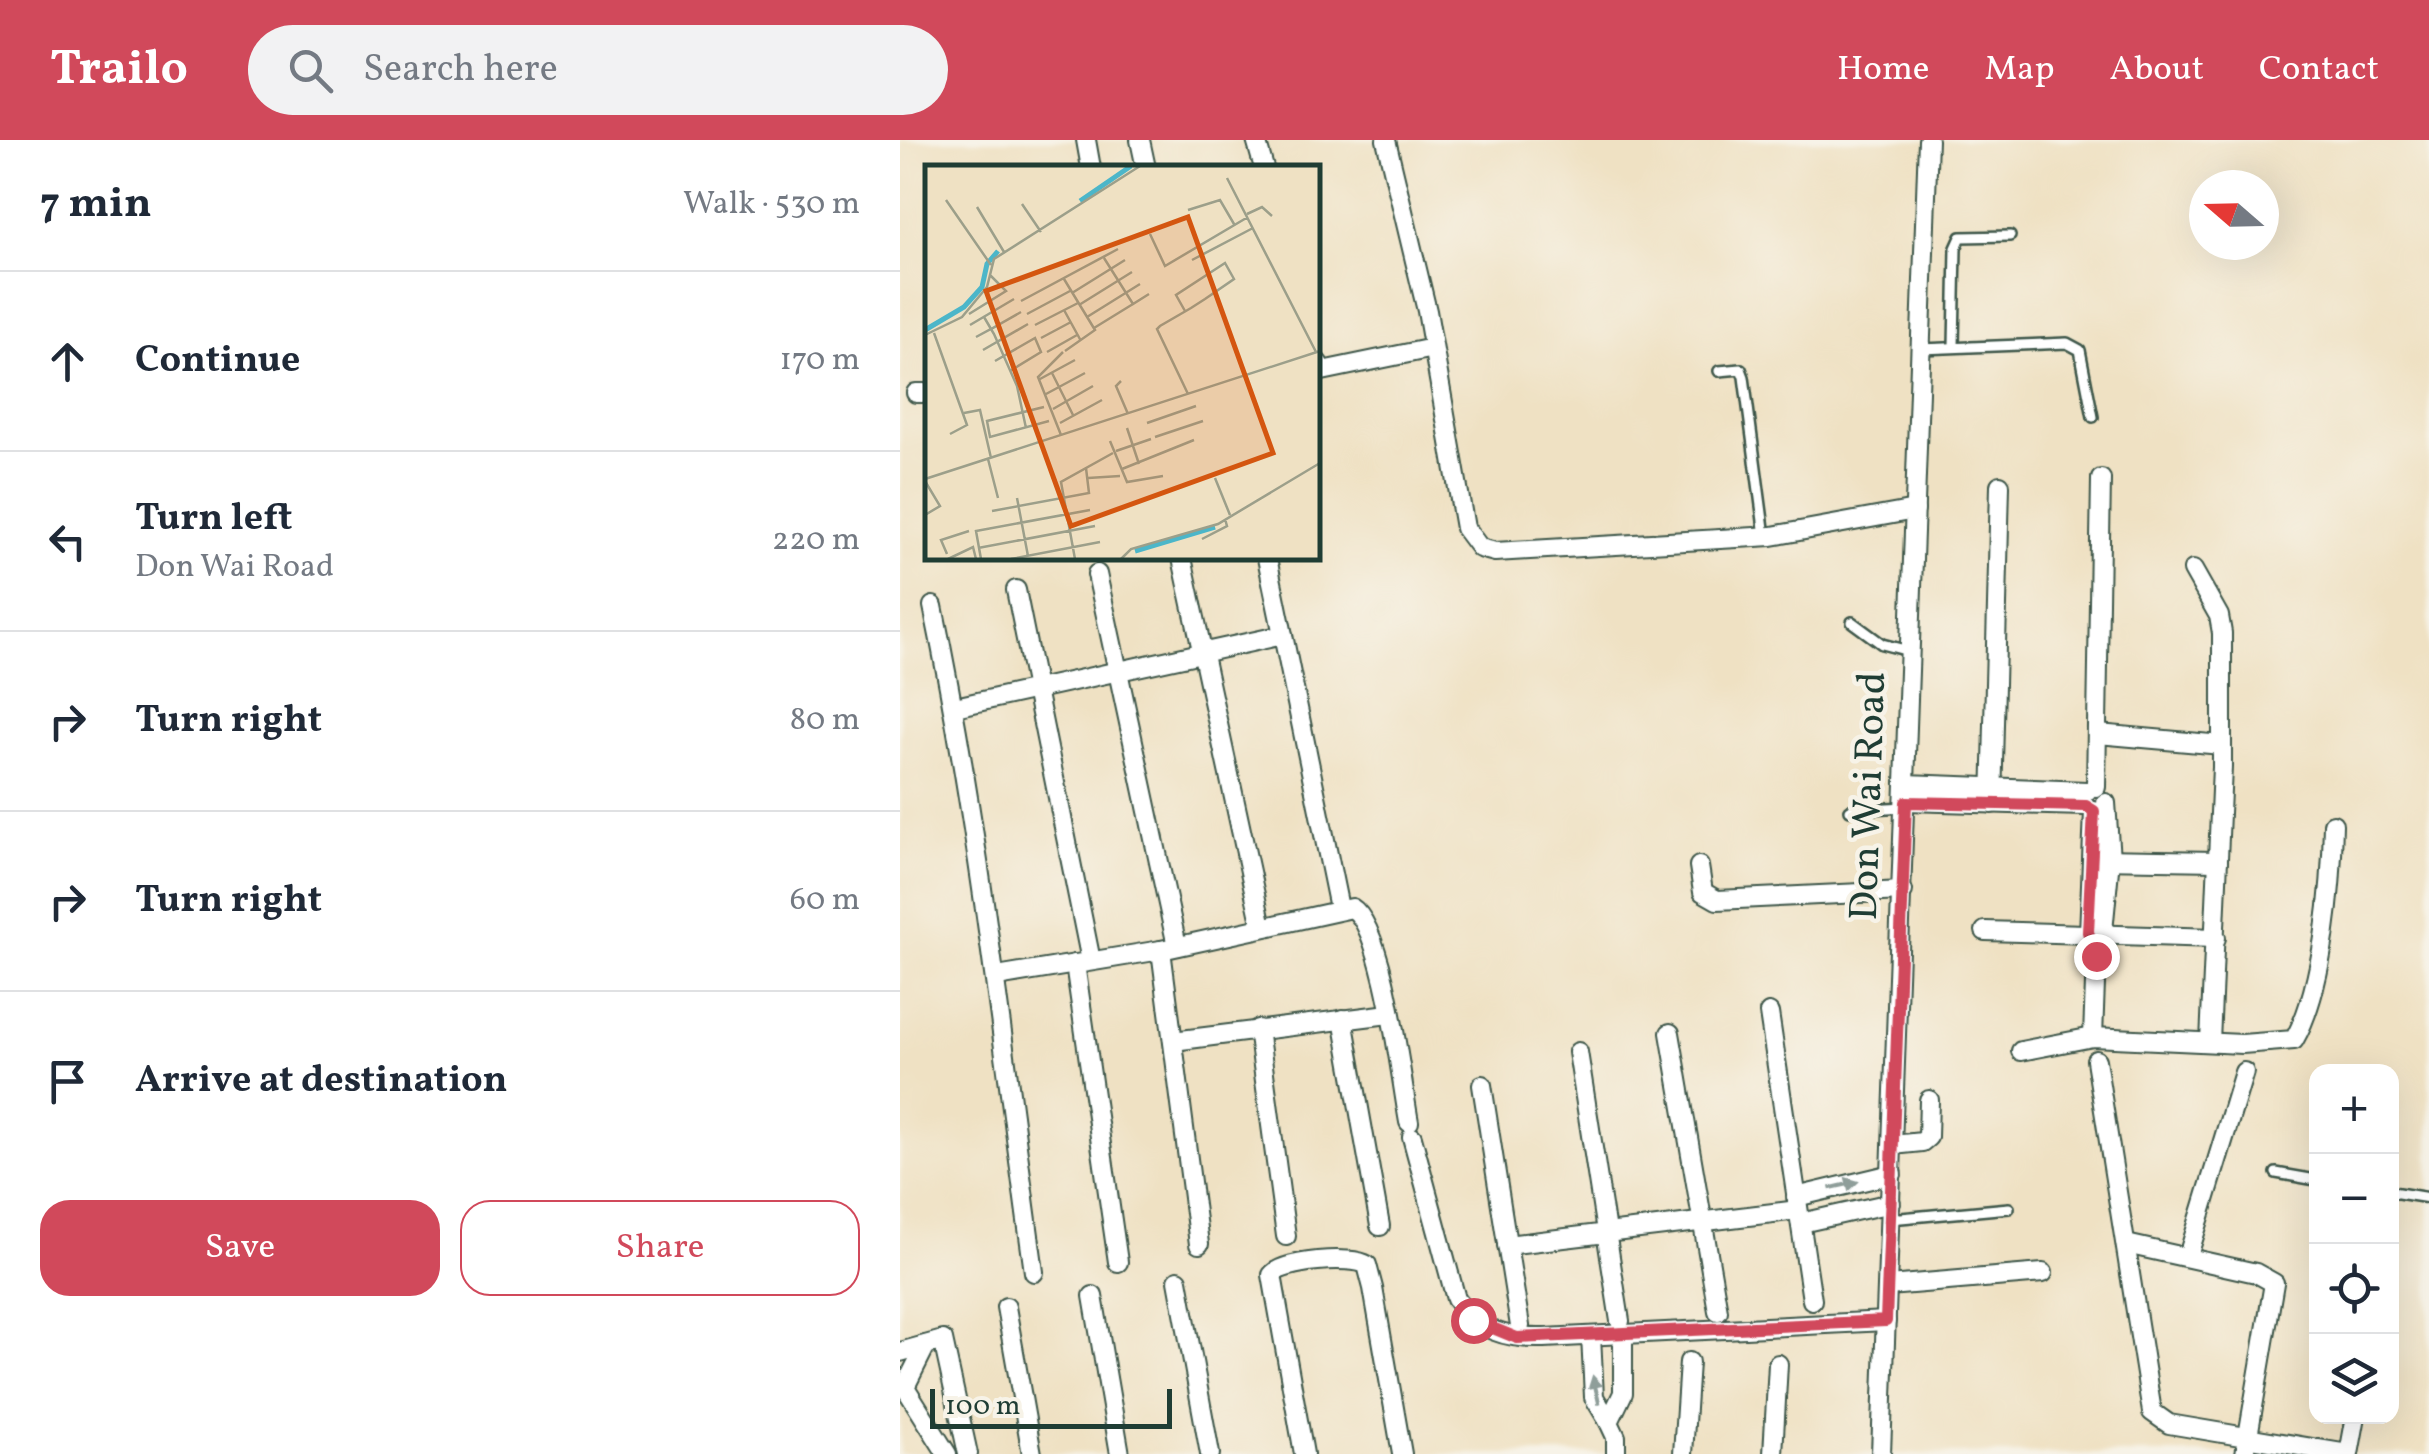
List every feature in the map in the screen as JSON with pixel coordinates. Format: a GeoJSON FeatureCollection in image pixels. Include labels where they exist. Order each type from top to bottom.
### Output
{"type":"FeatureCollection","features":[{"type":"Feature","properties":{"kind":"street"},"geometry":{"type":"LineString","coordinates":[[1086,140],[1091,165]]}},
{"type":"Feature","properties":{"kind":"street"},"geometry":{"type":"LineString","coordinates":[[1140,140],[1145,165]]}},
{"type":"Feature","properties":{"kind":"street"},"geometry":{"type":"LineString","coordinates":[[1256,140],[1263,165]]}},
{"type":"Feature","properties":{"kind":"street"},"geometry":{"type":"LineString","coordinates":[[1386,140],[1433,348],[1465,528],[1480,548],[1495,552],[1765,536],[1916,510]]}},
{"type":"Feature","properties":{"kind":"street","name":"Don Wai Road"},"geometry":{"type":"LineString","coordinates":[[1882,1454],[1928,140]]}},
{"type":"Feature","properties":{"kind":"street"},"geometry":{"type":"LineString","coordinates":[[1320,369],[1433,348]]}},
{"type":"Feature","properties":{"kind":"street"},"geometry":{"type":"LineString","coordinates":[[2093,1037],[2101,859],[2094,800],[2101,480]]}},
{"type":"Feature","properties":{"kind":"street"},"geometry":{"type":"LineString","coordinates":[[1992,796],[2000,485]]}},
{"type":"Feature","properties":{"kind":"street"},"geometry":{"type":"LineString","coordinates":[[1182,560],[1262,927]]}},
{"type":"Feature","properties":{"kind":"street"},"geometry":{"type":"LineString","coordinates":[[1267,560],[1340,908]]}},
{"type":"Feature","properties":{"kind":"street"},"geometry":{"type":"LineString","coordinates":[[2193,570],[2219,616],[2222,745],[2210,1042]]}},
{"type":"Feature","properties":{"kind":"street"},"geometry":{"type":"LineString","coordinates":[[1097,574],[1120,671],[1169,948],[1173,1040],[1199,1244]]}},
{"type":"Feature","properties":{"kind":"street"},"geometry":{"type":"LineString","coordinates":[[1016,590],[1037,688],[1083,963],[1118,1262]]}},
{"type":"Feature","properties":{"kind":"street"},"geometry":{"type":"LineString","coordinates":[[933,606],[955,707],[997,977],[1034,1272]]}},
{"type":"Feature","properties":{"kind":"street"},"geometry":{"type":"LineString","coordinates":[[955,707],[1283,635]]}},
{"type":"Feature","properties":{"kind":"street"},"geometry":{"type":"LineString","coordinates":[[2098,734],[2222,745]]}},
{"type":"Feature","properties":{"kind":"street"},"geometry":{"type":"LineString","coordinates":[[1906,798],[2094,800]]}},
{"type":"Feature","properties":{"kind":"street"},"geometry":{"type":"LineString","coordinates":[[2021,1051],[2093,1037],[2210,1042],[2294,1040],[2300,1030],[2322,939],[2332,824]]}},
{"type":"Feature","properties":{"kind":"street"},"geometry":{"type":"LineString","coordinates":[[2101,859],[2218,861]]}},
{"type":"Feature","properties":{"kind":"street"},"geometry":{"type":"LineString","coordinates":[[1699,866],[1704,892],[1717,900],[1903,891]]}},
{"type":"Feature","properties":{"kind":"street"},"geometry":{"type":"LineString","coordinates":[[997,977],[1169,948],[1340,908],[1360,912],[1372,931],[1410,1130],[1442,1251],[1465,1311],[1482,1326],[1517,1338],[1591,1336],[1622,1327],[1886,1321]]}},
{"type":"Feature","properties":{"kind":"street"},"geometry":{"type":"LineString","coordinates":[[1984,932],[2216,938]]}},
{"type":"Feature","properties":{"kind":"street"},"geometry":{"type":"LineString","coordinates":[[1769,1013],[1812,1300]]}},
{"type":"Feature","properties":{"kind":"street"},"geometry":{"type":"LineString","coordinates":[[1173,1040],[1389,1014]]}},
{"type":"Feature","properties":{"kind":"street"},"geometry":{"type":"LineString","coordinates":[[1343,1019],[1380,1226]]}},
{"type":"Feature","properties":{"kind":"street"},"geometry":{"type":"LineString","coordinates":[[1258,1029],[1286,1236]]}},
{"type":"Feature","properties":{"kind":"street"},"geometry":{"type":"LineString","coordinates":[[1670,1033],[1718,1311]]}},
{"type":"Feature","properties":{"kind":"street"},"geometry":{"type":"LineString","coordinates":[[1578,1052],[1622,1327],[1623,1393],[1609,1422]]}},
{"type":"Feature","properties":{"kind":"street"},"geometry":{"type":"LineString","coordinates":[[2096,1060],[2152,1412],[2168,1424],[2246,1446],[2349,1454],[2355,1424]]}},
{"type":"Feature","properties":{"kind":"street"},"geometry":{"type":"LineString","coordinates":[[2188,1256],[2244,1072]]}},
{"type":"Feature","properties":{"kind":"street"},"geometry":{"type":"LineString","coordinates":[[1482,1085],[1520,1326]]}},
{"type":"Feature","properties":{"kind":"street"},"geometry":{"type":"LineString","coordinates":[[1893,1145],[1922,1142],[1928,1137],[1929,1100]]}},
{"type":"Feature","properties":{"kind":"street"},"geometry":{"type":"LineString","coordinates":[[1798,1210],[1892,1174]]}},
{"type":"Feature","properties":{"kind":"street"},"geometry":{"type":"LineString","coordinates":[[1507,1245],[1798,1210],[1891,1211]]}},
{"type":"Feature","properties":{"kind":"street"},"geometry":{"type":"LineString","coordinates":[[2126,1244],[2267,1276],[2274,1283],[2246,1446]]}},
{"type":"Feature","properties":{"kind":"street"},"geometry":{"type":"LineString","coordinates":[[1304,1454],[1272,1276],[1283,1266],[1354,1259],[1367,1265],[1373,1288],[1402,1454]]}},
{"type":"Feature","properties":{"kind":"street"},"geometry":{"type":"LineString","coordinates":[[1888,1286],[2043,1273]]}},
{"type":"Feature","properties":{"kind":"street"},"geometry":{"type":"LineString","coordinates":[[1178,1280],[1210,1454]]}},
{"type":"Feature","properties":{"kind":"street"},"geometry":{"type":"LineString","coordinates":[[1093,1296],[1120,1454]]}},
{"type":"Feature","properties":{"kind":"street"},"geometry":{"type":"LineString","coordinates":[[1006,1308],[1032,1454]]}},
{"type":"Feature","properties":{"kind":"street"},"geometry":{"type":"LineString","coordinates":[[1591,1336],[1594,1397],[1616,1437],[1616,1454]]}},
{"type":"Feature","properties":{"kind":"street"},"geometry":{"type":"LineString","coordinates":[[900,1352],[943,1340],[968,1454]]}},
{"type":"Feature","properties":{"kind":"street"},"geometry":{"type":"LineString","coordinates":[[926,1345],[904,1387],[946,1454]]}},
{"type":"Feature","properties":{"kind":"street"},"geometry":{"type":"LineString","coordinates":[[1684,1454],[1689,1362]]}},
{"type":"Feature","properties":{"kind":"street"},"geometry":{"type":"LineString","coordinates":[[1773,1454],[1778,1364]]}},
{"type":"Feature","properties":{"kind":"lane"},"geometry":{"type":"LineString","coordinates":[[1954,346],[1956,248],[1961,237],[2010,236]]}},
{"type":"Feature","properties":{"kind":"lane"},"geometry":{"type":"LineString","coordinates":[[1922,349],[2067,343],[2080,350],[2093,417]]}},
{"type":"Feature","properties":{"kind":"lane"},"geometry":{"type":"LineString","coordinates":[[1719,371],[1742,370],[1744,377],[1765,536]]}},
{"type":"Feature","properties":{"kind":"lane"},"geometry":{"type":"LineString","coordinates":[[1852,622],[1882,644],[1910,652]]}},
{"type":"Feature","properties":{"kind":"lane"},"geometry":{"type":"LineString","coordinates":[[1850,810],[1906,798]]}},
{"type":"Feature","properties":{"kind":"lane"},"geometry":{"type":"LineString","coordinates":[[2276,1173],[2309,1179]]}},
{"type":"Feature","properties":{"kind":"lane"},"geometry":{"type":"LineString","coordinates":[[2399,1193],[2429,1198]]}},
{"type":"Feature","properties":{"kind":"lane"},"geometry":{"type":"LineString","coordinates":[[1891,1211],[2009,1208]]}},
{"type":"Feature","properties":{"kind":"route"},"geometry":{"type":"LineString","coordinates":[[1473,1320],[1504,1336],[1517,1338],[1886,1321],[1906,802],[2086,806],[2094,811],[2088,932],[2096,956]]}}]}
